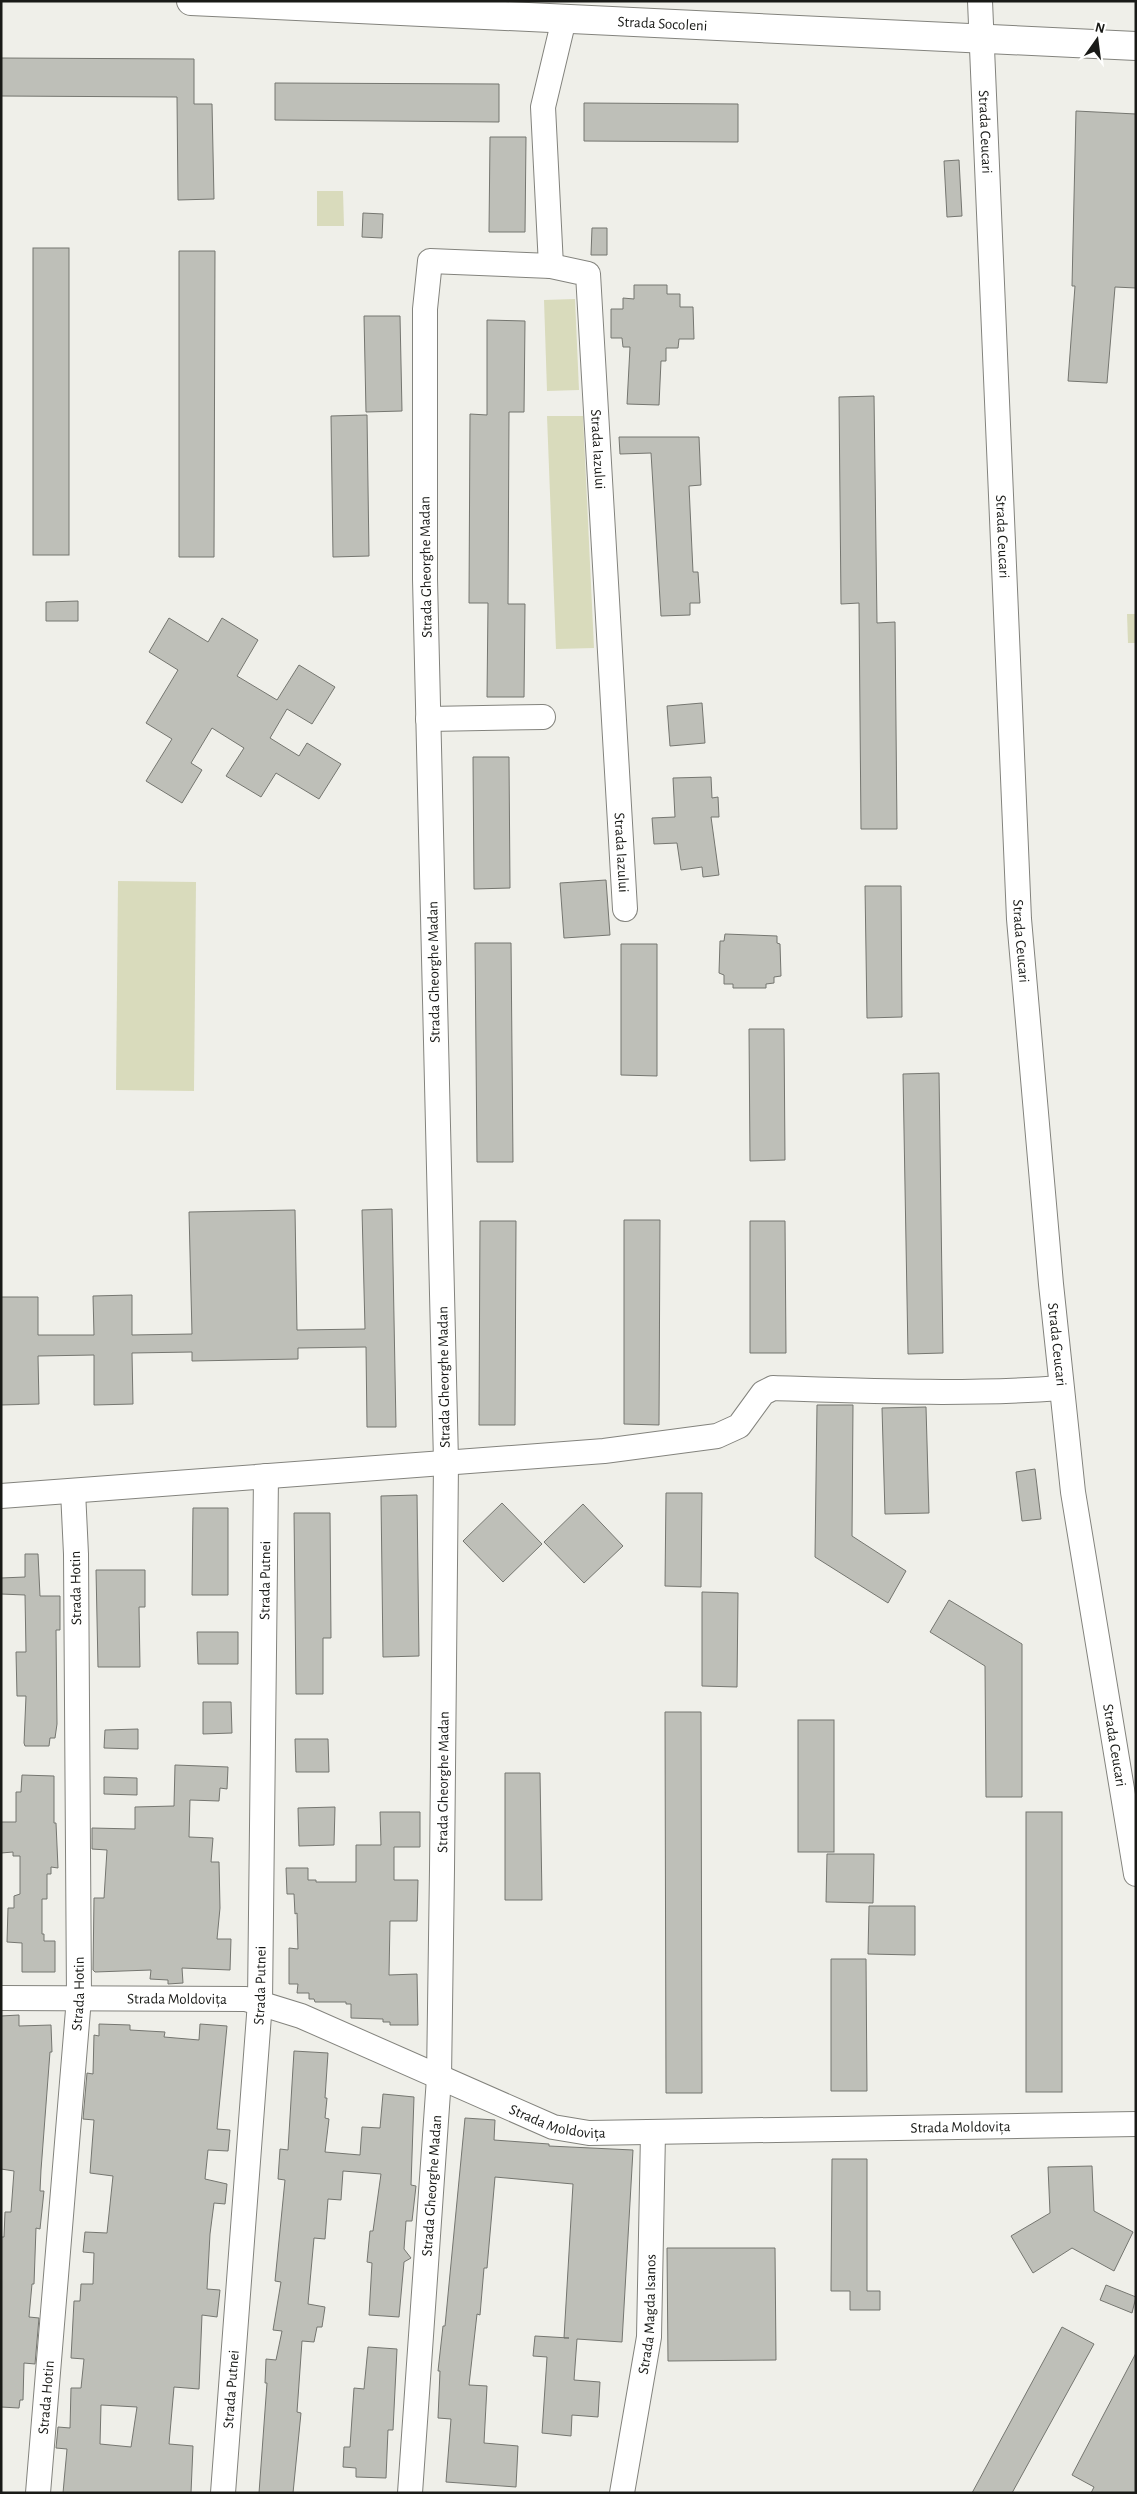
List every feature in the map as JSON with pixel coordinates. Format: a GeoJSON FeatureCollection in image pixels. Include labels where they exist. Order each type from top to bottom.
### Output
{"type":"FeatureCollection","features":[{"type":"Feature","properties":{"kind":"main road","name":"Strada Socoleni"},"geometry":{"type":"LineString","coordinates":[[191,1],[531,9],[564,19],[1136,46]]}},
{"type":"Feature","properties":{"kind":"street","name":"Strada Ceucari"},"geometry":{"type":"LineString","coordinates":[[980,1],[1019,919],[1061,1388],[1073,1492],[1136,1874]]}},
{"type":"Feature","properties":{"kind":"street"},"geometry":{"type":"LineString","coordinates":[[551,266],[543,107],[564,19]]}},
{"type":"Feature","properties":{"kind":"street","name":"Strada Gheorghe Madan"},"geometry":{"type":"LineString","coordinates":[[410,2493],[439,2078],[446,1462],[425,579],[425,308],[430,261],[551,266]]}},
{"type":"Feature","properties":{"kind":"street","name":"Strada Iazului"},"geometry":{"type":"LineString","coordinates":[[551,266],[588,274],[625,909]]}},
{"type":"Feature","properties":{"kind":"street"},"geometry":{"type":"LineString","coordinates":[[428,719],[544,716]]}},
{"type":"Feature","properties":{"kind":"street"},"geometry":{"type":"LineString","coordinates":[[1,1496],[604,1451],[717,1436],[739,1426],[764,1393],[773,1388],[910,1392],[1015,1392],[1061,1388]]}},
{"type":"Feature","properties":{"kind":"street","name":"Strada Putnei"},"geometry":{"type":"LineString","coordinates":[[223,2493],[260,2002],[266,1476]]}},
{"type":"Feature","properties":{"kind":"street","name":"Strada Hotin"},"geometry":{"type":"LineString","coordinates":[[38,2493],[79,1998],[76,1563],[73,1491]]}},
{"type":"Feature","properties":{"kind":"street","name":"Strada Moldovița"},"geometry":{"type":"LineString","coordinates":[[1,1998],[246,1999],[260,2002],[302,2016],[553,2127],[589,2133],[1136,2124]]}},
{"type":"Feature","properties":{"kind":"street","name":"Strada Magda Isanos"},"geometry":{"type":"LineString","coordinates":[[622,2493],[649,2337],[653,2133]]}},
{"type":"Feature","properties":{"kind":"green space"},"geometry":{"type":"Polygon","coordinates":[[[317,191],[343,191],[344,226],[317,226],[317,191]]]}},
{"type":"Feature","properties":{"kind":"green space"},"geometry":{"type":"Polygon","coordinates":[[[575,299],[579,390],[547,391],[544,300],[575,299]]]}},
{"type":"Feature","properties":{"kind":"green space"},"geometry":{"type":"Polygon","coordinates":[[[547,416],[583,416],[594,648],[556,649],[547,416]]]}},
{"type":"Feature","properties":{"kind":"green space"},"geometry":{"type":"Polygon","coordinates":[[[1127,614],[1136,614],[1136,643],[1128,643],[1127,614]]]}},
{"type":"Feature","properties":{"kind":"green space"},"geometry":{"type":"Polygon","coordinates":[[[118,881],[196,882],[194,1091],[116,1090],[118,881]]]}},
{"type":"Feature","properties":{"kind":"building"},"geometry":{"type":"Polygon","coordinates":[[[1,58],[194,59],[194,104],[212,104],[214,199],[178,200],[177,97],[1,96],[1,58]]]}},
{"type":"Feature","properties":{"kind":"building"},"geometry":{"type":"Polygon","coordinates":[[[275,83],[499,84],[499,122],[275,120],[275,83]]]}},
{"type":"Feature","properties":{"kind":"building"},"geometry":{"type":"Polygon","coordinates":[[[584,103],[738,104],[738,142],[584,141],[584,103]]]}},
{"type":"Feature","properties":{"kind":"building"},"geometry":{"type":"Polygon","coordinates":[[[1076,111],[1136,114],[1136,288],[1115,287],[1107,383],[1068,381],[1075,286],[1072,286],[1076,111]]]}},
{"type":"Feature","properties":{"kind":"building"},"geometry":{"type":"Polygon","coordinates":[[[490,137],[526,137],[525,232],[489,232],[490,137]]]}},
{"type":"Feature","properties":{"kind":"building"},"geometry":{"type":"Polygon","coordinates":[[[959,160],[962,216],[947,217],[944,161],[959,160]]]}},
{"type":"Feature","properties":{"kind":"building"},"geometry":{"type":"Polygon","coordinates":[[[363,213],[383,214],[382,238],[362,237],[363,213]]]}},
{"type":"Feature","properties":{"kind":"building"},"geometry":{"type":"Polygon","coordinates":[[[592,228],[607,228],[607,255],[591,255],[592,228]]]}},
{"type":"Feature","properties":{"kind":"building"},"geometry":{"type":"Polygon","coordinates":[[[33,248],[69,248],[69,555],[33,555],[33,248]]]}},
{"type":"Feature","properties":{"kind":"building"},"geometry":{"type":"Polygon","coordinates":[[[179,251],[215,251],[214,557],[179,557],[179,251]]]}},
{"type":"Feature","properties":{"kind":"building"},"geometry":{"type":"Polygon","coordinates":[[[634,285],[667,285],[667,294],[680,294],[680,307],[693,307],[694,339],[679,339],[678,348],[666,348],[666,361],[661,361],[659,405],[627,404],[630,347],[623,347],[622,338],[611,338],[611,309],[623,309],[623,298],[634,299],[634,285]]]}},
{"type":"Feature","properties":{"kind":"building"},"geometry":{"type":"Polygon","coordinates":[[[364,316],[400,316],[402,411],[366,412],[364,316]]]}},
{"type":"Feature","properties":{"kind":"building"},"geometry":{"type":"Polygon","coordinates":[[[487,320],[525,321],[524,412],[509,412],[508,604],[525,604],[524,697],[487,697],[488,603],[469,603],[470,414],[487,415],[487,320]]]}},
{"type":"Feature","properties":{"kind":"building"},"geometry":{"type":"Polygon","coordinates":[[[874,396],[877,623],[895,622],[897,829],[861,829],[859,603],[841,604],[839,397],[874,396]]]}},
{"type":"Feature","properties":{"kind":"building"},"geometry":{"type":"Polygon","coordinates":[[[367,415],[369,556],[333,557],[331,416],[367,415]]]}},
{"type":"Feature","properties":{"kind":"building"},"geometry":{"type":"Polygon","coordinates":[[[619,437],[699,437],[701,485],[689,486],[693,572],[698,572],[700,603],[690,603],[690,615],[661,616],[651,453],[620,454],[619,437]]]}},
{"type":"Feature","properties":{"kind":"building"},"geometry":{"type":"Polygon","coordinates":[[[78,601],[78,621],[46,621],[46,602],[78,601]]]}},
{"type":"Feature","properties":{"kind":"building"},"geometry":{"type":"Polygon","coordinates":[[[169,618],[208,642],[222,618],[258,640],[237,676],[277,700],[299,665],[335,687],[312,724],[287,709],[270,738],[299,756],[307,743],[341,764],[319,799],[276,773],[261,797],[226,776],[244,748],[212,728],[191,763],[202,770],[182,803],[146,781],[172,739],[146,723],[178,670],[149,652],[169,618]]]}},
{"type":"Feature","properties":{"kind":"building"},"geometry":{"type":"Polygon","coordinates":[[[702,703],[705,743],[670,746],[667,706],[702,703]]]}},
{"type":"Feature","properties":{"kind":"building"},"geometry":{"type":"Polygon","coordinates":[[[473,757],[509,757],[510,888],[474,889],[473,757]]]}},
{"type":"Feature","properties":{"kind":"building"},"geometry":{"type":"Polygon","coordinates":[[[711,777],[712,798],[718,797],[719,817],[711,817],[719,875],[703,877],[702,867],[681,870],[677,843],[654,844],[652,818],[675,817],[673,778],[711,777]]]}},
{"type":"Feature","properties":{"kind":"building"},"geometry":{"type":"Polygon","coordinates":[[[606,880],[610,935],[564,938],[560,883],[606,880]]]}},
{"type":"Feature","properties":{"kind":"building"},"geometry":{"type":"Polygon","coordinates":[[[865,886],[901,886],[902,1017],[867,1018],[865,886]]]}},
{"type":"Feature","properties":{"kind":"building"},"geometry":{"type":"Polygon","coordinates":[[[725,934],[777,936],[777,943],[780,944],[781,976],[774,977],[774,983],[766,984],[766,988],[733,988],[733,984],[724,984],[724,975],[719,973],[720,941],[724,941],[725,934]]]}},
{"type":"Feature","properties":{"kind":"building"},"geometry":{"type":"Polygon","coordinates":[[[475,943],[511,943],[513,1162],[477,1162],[475,943]]]}},
{"type":"Feature","properties":{"kind":"building"},"geometry":{"type":"Polygon","coordinates":[[[621,944],[657,944],[657,1076],[621,1075],[621,944]]]}},
{"type":"Feature","properties":{"kind":"building"},"geometry":{"type":"Polygon","coordinates":[[[749,1029],[784,1029],[785,1160],[750,1161],[749,1029]]]}},
{"type":"Feature","properties":{"kind":"building"},"geometry":{"type":"Polygon","coordinates":[[[939,1073],[943,1353],[908,1354],[903,1074],[939,1073]]]}},
{"type":"Feature","properties":{"kind":"building"},"geometry":{"type":"Polygon","coordinates":[[[392,1209],[396,1427],[367,1427],[366,1347],[298,1348],[298,1359],[192,1361],[192,1352],[132,1353],[133,1404],[94,1405],[94,1355],[38,1356],[39,1404],[1,1405],[1,1297],[38,1297],[38,1335],[94,1335],[93,1296],[132,1295],[132,1335],[192,1334],[189,1212],[295,1210],[297,1330],[365,1329],[362,1210],[392,1209]]]}},
{"type":"Feature","properties":{"kind":"building"},"geometry":{"type":"Polygon","coordinates":[[[624,1220],[660,1220],[659,1425],[624,1424],[624,1220]]]}},
{"type":"Feature","properties":{"kind":"building"},"geometry":{"type":"Polygon","coordinates":[[[480,1221],[516,1221],[515,1425],[479,1425],[480,1221]]]}},
{"type":"Feature","properties":{"kind":"building"},"geometry":{"type":"Polygon","coordinates":[[[750,1221],[785,1221],[786,1353],[750,1353],[750,1221]]]}},
{"type":"Feature","properties":{"kind":"building"},"geometry":{"type":"Polygon","coordinates":[[[817,1405],[853,1405],[852,1536],[906,1571],[888,1603],[815,1557],[817,1405]]]}},
{"type":"Feature","properties":{"kind":"building"},"geometry":{"type":"Polygon","coordinates":[[[926,1407],[929,1513],[885,1514],[882,1408],[926,1407]]]}},
{"type":"Feature","properties":{"kind":"building"},"geometry":{"type":"Polygon","coordinates":[[[1035,1469],[1041,1519],[1022,1521],[1016,1472],[1035,1469]]]}},
{"type":"Feature","properties":{"kind":"building"},"geometry":{"type":"Polygon","coordinates":[[[666,1493],[702,1493],[701,1587],[665,1586],[666,1493]]]}},
{"type":"Feature","properties":{"kind":"building"},"geometry":{"type":"Polygon","coordinates":[[[417,1495],[419,1656],[383,1657],[381,1496],[417,1495]]]}},
{"type":"Feature","properties":{"kind":"building"},"geometry":{"type":"Polygon","coordinates":[[[502,1503],[542,1544],[503,1582],[463,1541],[502,1503]]]}},
{"type":"Feature","properties":{"kind":"building"},"geometry":{"type":"Polygon","coordinates":[[[583,1504],[623,1546],[584,1583],[544,1542],[583,1504]]]}},
{"type":"Feature","properties":{"kind":"building"},"geometry":{"type":"Polygon","coordinates":[[[193,1508],[228,1508],[228,1595],[192,1595],[193,1508]]]}},
{"type":"Feature","properties":{"kind":"building"},"geometry":{"type":"Polygon","coordinates":[[[294,1513],[330,1513],[331,1638],[323,1638],[323,1694],[296,1694],[294,1513]]]}},
{"type":"Feature","properties":{"kind":"building"},"geometry":{"type":"Polygon","coordinates":[[[25,1554],[38,1554],[40,1596],[60,1596],[60,1630],[56,1630],[57,1724],[55,1738],[50,1738],[49,1746],[25,1746],[24,1743],[26,1696],[17,1696],[16,1652],[26,1652],[25,1595],[1,1594],[1,1578],[25,1577],[25,1554]]]}},
{"type":"Feature","properties":{"kind":"building"},"geometry":{"type":"Polygon","coordinates":[[[96,1570],[145,1570],[145,1607],[139,1607],[140,1667],[98,1667],[96,1570]]]}},
{"type":"Feature","properties":{"kind":"building"},"geometry":{"type":"Polygon","coordinates":[[[702,1592],[738,1593],[737,1687],[702,1686],[702,1592]]]}},
{"type":"Feature","properties":{"kind":"building"},"geometry":{"type":"Polygon","coordinates":[[[949,1600],[1022,1644],[1022,1797],[986,1797],[985,1666],[930,1632],[949,1600]]]}},
{"type":"Feature","properties":{"kind":"building"},"geometry":{"type":"Polygon","coordinates":[[[197,1632],[238,1632],[238,1664],[198,1664],[197,1632]]]}},
{"type":"Feature","properties":{"kind":"building"},"geometry":{"type":"Polygon","coordinates":[[[203,1702],[231,1702],[232,1733],[203,1734],[203,1702]]]}},
{"type":"Feature","properties":{"kind":"building"},"geometry":{"type":"Polygon","coordinates":[[[665,1712],[701,1712],[702,2093],[666,2093],[665,1712]]]}},
{"type":"Feature","properties":{"kind":"building"},"geometry":{"type":"Polygon","coordinates":[[[798,1720],[834,1720],[834,1852],[798,1852],[798,1720]]]}},
{"type":"Feature","properties":{"kind":"building"},"geometry":{"type":"Polygon","coordinates":[[[138,1729],[138,1749],[104,1748],[105,1730],[138,1729]]]}},
{"type":"Feature","properties":{"kind":"building"},"geometry":{"type":"Polygon","coordinates":[[[295,1739],[328,1739],[329,1772],[296,1772],[295,1739]]]}},
{"type":"Feature","properties":{"kind":"building"},"geometry":{"type":"Polygon","coordinates":[[[175,1765],[228,1767],[227,1789],[220,1788],[219,1801],[190,1800],[189,1837],[213,1838],[211,1862],[219,1862],[220,1908],[217,1939],[231,1939],[230,1970],[182,1968],[183,1983],[168,1984],[168,1980],[150,1979],[151,1970],[95,1972],[93,1970],[94,1898],[104,1898],[107,1850],[92,1849],[92,1828],[135,1829],[135,1807],[174,1806],[175,1765]]]}},
{"type":"Feature","properties":{"kind":"building"},"geometry":{"type":"Polygon","coordinates":[[[505,1773],[540,1773],[542,1900],[505,1900],[505,1773]]]}},
{"type":"Feature","properties":{"kind":"building"},"geometry":{"type":"Polygon","coordinates":[[[22,1775],[54,1776],[54,1823],[56,1823],[58,1868],[51,1867],[51,1874],[47,1874],[47,1899],[42,1899],[42,1934],[44,1934],[44,1941],[55,1941],[55,1972],[22,1972],[22,1943],[7,1942],[8,1908],[14,1908],[14,1896],[20,1894],[20,1856],[13,1856],[13,1852],[1,1853],[1,1822],[16,1822],[16,1792],[21,1792],[22,1775]]]}},
{"type":"Feature","properties":{"kind":"building"},"geometry":{"type":"Polygon","coordinates":[[[104,1777],[137,1778],[137,1795],[104,1794],[104,1777]]]}},
{"type":"Feature","properties":{"kind":"building"},"geometry":{"type":"Polygon","coordinates":[[[335,1807],[334,1845],[299,1846],[298,1808],[335,1807]]]}},
{"type":"Feature","properties":{"kind":"building"},"geometry":{"type":"Polygon","coordinates":[[[380,1812],[420,1812],[420,1847],[394,1847],[394,1880],[418,1880],[417,1921],[390,1921],[389,1975],[417,1974],[418,2025],[390,2025],[390,2022],[383,2022],[383,2019],[351,2018],[351,2004],[346,2004],[346,2002],[315,2002],[314,1999],[309,1999],[309,1993],[297,1993],[298,1984],[289,1984],[289,1948],[298,1949],[297,1913],[295,1914],[294,1894],[287,1894],[286,1868],[308,1868],[308,1880],[316,1880],[316,1882],[356,1882],[356,1845],[381,1845],[380,1812]]]}},
{"type":"Feature","properties":{"kind":"building"},"geometry":{"type":"Polygon","coordinates":[[[1026,1812],[1062,1812],[1062,2092],[1026,2092],[1026,1812]]]}},
{"type":"Feature","properties":{"kind":"building"},"geometry":{"type":"Polygon","coordinates":[[[827,1854],[874,1854],[873,1903],[826,1902],[827,1854]]]}},
{"type":"Feature","properties":{"kind":"building"},"geometry":{"type":"Polygon","coordinates":[[[869,1906],[915,1906],[915,1955],[868,1954],[869,1906]]]}},
{"type":"Feature","properties":{"kind":"building"},"geometry":{"type":"Polygon","coordinates":[[[831,1959],[866,1959],[867,2091],[831,2091],[831,1959]]]}},
{"type":"Feature","properties":{"kind":"building"},"geometry":{"type":"Polygon","coordinates":[[[19,2015],[19,2026],[51,2025],[52,2052],[50,2052],[41,2170],[40,2191],[44,2191],[40,2229],[36,2228],[34,2284],[32,2284],[29,2317],[39,2318],[35,2364],[24,2363],[23,2400],[20,2400],[19,2408],[1,2407],[1,2237],[4,2237],[5,2212],[11,2212],[14,2171],[1,2169],[1,2016],[19,2015]]]}},
{"type":"Feature","properties":{"kind":"building"},"geometry":{"type":"Polygon","coordinates":[[[99,2024],[130,2025],[130,2030],[165,2032],[164,2037],[199,2040],[200,2024],[227,2026],[217,2129],[230,2130],[228,2151],[208,2150],[205,2179],[227,2184],[225,2204],[214,2203],[210,2234],[207,2289],[220,2290],[217,2317],[202,2315],[199,2389],[174,2387],[169,2444],[193,2446],[191,2493],[63,2493],[67,2449],[56,2448],[58,2427],[70,2428],[71,2388],[81,2388],[84,2359],[71,2358],[74,2301],[80,2301],[81,2284],[93,2284],[94,2253],[83,2252],[85,2232],[107,2233],[113,2176],[90,2173],[94,2120],[83,2119],[87,2073],[93,2074],[94,2035],[99,2036],[99,2024]],[[101,2405],[100,2444],[131,2447],[137,2407],[101,2405]]]}},
{"type":"Feature","properties":{"kind":"building"},"geometry":{"type":"Polygon","coordinates":[[[294,2051],[328,2053],[325,2118],[329,2119],[325,2152],[360,2155],[362,2127],[380,2128],[383,2094],[414,2097],[411,2185],[416,2186],[412,2221],[406,2221],[404,2249],[411,2258],[404,2262],[399,2317],[369,2315],[372,2263],[367,2262],[370,2231],[373,2231],[381,2174],[343,2171],[341,2200],[328,2199],[325,2239],[314,2238],[308,2304],[325,2307],[322,2327],[317,2327],[314,2342],[302,2341],[297,2412],[301,2413],[293,2493],[259,2493],[267,2383],[265,2383],[266,2359],[276,2360],[282,2331],[273,2330],[281,2282],[275,2281],[285,2180],[278,2179],[280,2149],[288,2150],[294,2051]]]}},
{"type":"Feature","properties":{"kind":"building"},"geometry":{"type":"Polygon","coordinates":[[[465,2118],[495,2120],[494,2140],[549,2144],[549,2146],[633,2150],[622,2342],[577,2339],[574,2380],[600,2382],[598,2417],[572,2415],[571,2436],[542,2433],[547,2357],[533,2356],[535,2336],[564,2338],[573,2184],[495,2177],[487,2268],[484,2268],[480,2315],[477,2314],[469,2385],[487,2386],[484,2443],[518,2446],[516,2487],[446,2482],[451,2419],[438,2418],[440,2371],[438,2371],[443,2326],[445,2326],[465,2118]]]}},
{"type":"Feature","properties":{"kind":"building"},"geometry":{"type":"Polygon","coordinates":[[[832,2159],[867,2159],[867,2291],[880,2291],[880,2310],[850,2310],[850,2291],[831,2291],[832,2159]]]}},
{"type":"Feature","properties":{"kind":"building"},"geometry":{"type":"Polygon","coordinates":[[[1092,2166],[1094,2211],[1133,2232],[1114,2271],[1072,2248],[1033,2273],[1011,2236],[1050,2213],[1048,2167],[1092,2166]]]}},
{"type":"Feature","properties":{"kind":"building"},"geometry":{"type":"Polygon","coordinates":[[[667,2248],[775,2248],[776,2360],[668,2361],[667,2248]]]}},
{"type":"Feature","properties":{"kind":"building"},"geometry":{"type":"Polygon","coordinates":[[[1106,2285],[1136,2297],[1132,2313],[1100,2300],[1106,2285]]]}},
{"type":"Feature","properties":{"kind":"building"},"geometry":{"type":"Polygon","coordinates":[[[1062,2327],[1094,2344],[1012,2493],[972,2493],[1062,2327]]]}},
{"type":"Feature","properties":{"kind":"building"},"geometry":{"type":"Polygon","coordinates":[[[368,2347],[397,2349],[393,2430],[388,2430],[386,2478],[356,2477],[356,2468],[343,2467],[344,2447],[350,2447],[354,2388],[364,2389],[368,2347]]]}},
{"type":"Feature","properties":{"kind":"building"},"geometry":{"type":"Polygon","coordinates":[[[1136,2353],[1136,2493],[1091,2493],[1094,2487],[1072,2475],[1136,2353]]]}}]}
